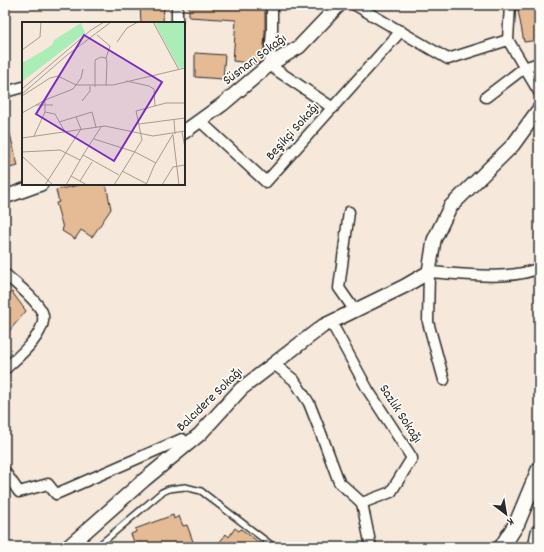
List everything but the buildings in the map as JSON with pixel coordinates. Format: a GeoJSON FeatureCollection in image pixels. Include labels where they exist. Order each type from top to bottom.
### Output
{"type":"FeatureCollection","features":[{"type":"Feature","properties":{"kind":"main road"},"geometry":{"type":"LineString","coordinates":[[502,547],[518,523],[539,470]]}},
{"type":"Feature","properties":{"kind":"main road"},"geometry":{"type":"LineString","coordinates":[[536,547],[539,532]]}},
{"type":"Feature","properties":{"kind":"street"},"geometry":{"type":"LineString","coordinates":[[177,5],[177,22]]}},
{"type":"Feature","properties":{"kind":"street"},"geometry":{"type":"LineString","coordinates":[[272,5],[272,31],[269,66],[333,108]]}},
{"type":"Feature","properties":{"kind":"street","name":"Süsnarı Sokağı"},"geometry":{"type":"LineString","coordinates":[[185,131],[223,104],[269,66],[299,47],[339,5]]}},
{"type":"Feature","properties":{"kind":"street"},"geometry":{"type":"LineString","coordinates":[[355,5],[448,59],[508,40]]}},
{"type":"Feature","properties":{"kind":"street"},"geometry":{"type":"LineString","coordinates":[[510,5],[508,40],[539,92]]}},
{"type":"Feature","properties":{"kind":"street","name":"Beşikçi Sokağı"},"geometry":{"type":"LineString","coordinates":[[200,121],[266,182],[401,31]]}},
{"type":"Feature","properties":{"kind":"street"},"geometry":{"type":"LineString","coordinates":[[486,97],[524,68],[539,62]]}},
{"type":"Feature","properties":{"kind":"street"},"geometry":{"type":"LineString","coordinates":[[5,92],[22,88]]}},
{"type":"Feature","properties":{"kind":"street"},"geometry":{"type":"LineString","coordinates":[[444,380],[428,322],[429,272],[434,240],[450,207],[513,145],[539,109]]}},
{"type":"Feature","properties":{"kind":"street"},"geometry":{"type":"LineString","coordinates":[[5,197],[39,185]]}},
{"type":"Feature","properties":{"kind":"street"},"geometry":{"type":"LineString","coordinates":[[349,212],[339,288],[355,310]]}},
{"type":"Feature","properties":{"kind":"street"},"geometry":{"type":"LineString","coordinates":[[429,272],[494,275],[530,272],[539,268]]}},
{"type":"Feature","properties":{"kind":"street","name":"Balcıdere Sokağı"},"geometry":{"type":"LineString","coordinates":[[68,547],[144,480],[200,434],[241,389],[323,326],[405,286],[429,272]]}},
{"type":"Feature","properties":{"kind":"street"},"geometry":{"type":"LineString","coordinates":[[5,274],[34,301],[42,313],[43,324],[32,343],[5,369]]}},
{"type":"Feature","properties":{"kind":"street","name":"Sazlık Sokağı"},"geometry":{"type":"LineString","coordinates":[[331,322],[368,390],[412,458],[391,492],[362,502]]}},
{"type":"Feature","properties":{"kind":"street"},"geometry":{"type":"LineString","coordinates":[[274,364],[294,380],[309,403],[339,482],[362,502],[372,547]]}},
{"type":"Feature","properties":{"kind":"street"},"geometry":{"type":"LineString","coordinates":[[5,472],[20,492],[48,484],[56,494],[182,439],[187,445]]}},
{"type":"Feature","properties":{"kind":"lane"},"geometry":{"type":"LineString","coordinates":[[97,547],[162,492],[177,487],[185,487],[201,491],[274,547]]}}]}
